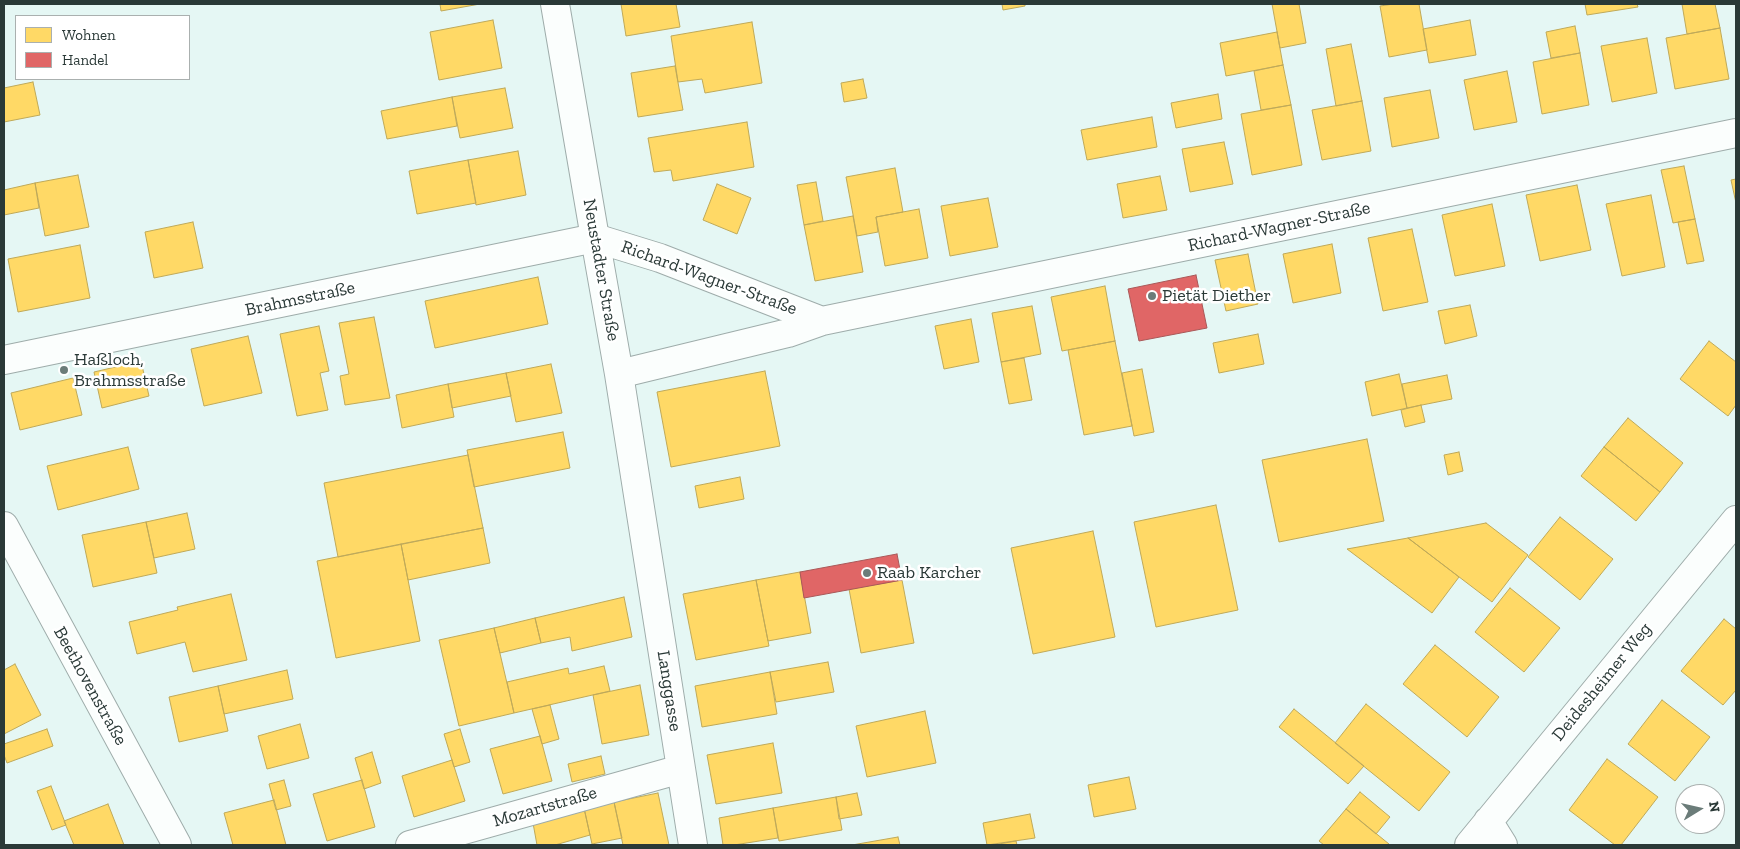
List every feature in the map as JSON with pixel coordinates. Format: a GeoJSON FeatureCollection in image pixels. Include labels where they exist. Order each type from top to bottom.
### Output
{"type":"FeatureCollection","features":[{"type":"Feature","properties":{"kind":"street","name":"Neustadter Straße"},"geometry":{"type":"LineString","coordinates":[[555,4],[620,374],[644,537]]}},
{"type":"Feature","properties":{"kind":"street","name":"Richard-Wagner-Straße"},"geometry":{"type":"LineString","coordinates":[[620,374],[788,333],[822,321],[1736,133]]}},
{"type":"Feature","properties":{"kind":"street","name":"Richard-Wagner-Straße"},"geometry":{"type":"LineString","coordinates":[[595,238],[660,258],[822,321]]}},
{"type":"Feature","properties":{"kind":"street","name":"Brahmsstraße"},"geometry":{"type":"LineString","coordinates":[[4,360],[595,238]]}},
{"type":"Feature","properties":{"kind":"street","name":"Deidesheimer Weg"},"geometry":{"type":"LineString","coordinates":[[1469,845],[1736,520]]}},
{"type":"Feature","properties":{"kind":"street","name":"Beethovenstraße"},"geometry":{"type":"LineString","coordinates":[[4,526],[177,845]]}},
{"type":"Feature","properties":{"kind":"street","name":"Langgasse"},"geometry":{"type":"LineString","coordinates":[[644,537],[693,845]]}},
{"type":"Feature","properties":{"kind":"street","name":"Mozartstraße"},"geometry":{"type":"LineString","coordinates":[[410,845],[681,769]]}},
{"type":"Feature","properties":{"kind":"street"},"geometry":{"type":"LineString","coordinates":[[1488,821],[1503,845]]}},
{"type":"Feature","properties":{"kind":"building: Wohnen"},"geometry":{"type":"Polygon","coordinates":[[[440,4],[480,4],[441,11],[440,4]]]}},
{"type":"Feature","properties":{"kind":"building: Wohnen"},"geometry":{"type":"Polygon","coordinates":[[[621,4],[676,4],[680,27],[626,36],[621,4]]]}},
{"type":"Feature","properties":{"kind":"building: Wohnen"},"geometry":{"type":"Polygon","coordinates":[[[1002,4],[1025,4],[1025,6],[1003,10],[1002,4]]]}},
{"type":"Feature","properties":{"kind":"building: Wohnen"},"geometry":{"type":"Polygon","coordinates":[[[1272,4],[1299,4],[1306,43],[1280,48],[1272,4]]]}},
{"type":"Feature","properties":{"kind":"building: Wohnen"},"geometry":{"type":"Polygon","coordinates":[[[1419,4],[1427,50],[1389,57],[1380,6],[1419,4]]]}},
{"type":"Feature","properties":{"kind":"building: Wohnen"},"geometry":{"type":"Polygon","coordinates":[[[1585,4],[1637,4],[1638,7],[1587,15],[1585,4]]]}},
{"type":"Feature","properties":{"kind":"building: Wohnen"},"geometry":{"type":"Polygon","coordinates":[[[1682,4],[1715,4],[1720,28],[1687,34],[1682,4]]]}},
{"type":"Feature","properties":{"kind":"building: Wohnen"},"geometry":{"type":"Polygon","coordinates":[[[493,20],[502,68],[439,80],[430,32],[493,20]]]}},
{"type":"Feature","properties":{"kind":"building: Wohnen"},"geometry":{"type":"Polygon","coordinates":[[[1470,20],[1476,55],[1429,63],[1423,29],[1470,20]]]}},
{"type":"Feature","properties":{"kind":"building: Wohnen"},"geometry":{"type":"Polygon","coordinates":[[[752,22],[762,83],[705,93],[702,79],[678,82],[671,36],[752,22]]]}},
{"type":"Feature","properties":{"kind":"building: Wohnen"},"geometry":{"type":"Polygon","coordinates":[[[1575,26],[1580,53],[1551,58],[1546,32],[1575,26]]]}},
{"type":"Feature","properties":{"kind":"building: Wohnen"},"geometry":{"type":"Polygon","coordinates":[[[1720,28],[1729,79],[1675,89],[1666,38],[1720,28]]]}},
{"type":"Feature","properties":{"kind":"building: Wohnen"},"geometry":{"type":"Polygon","coordinates":[[[1277,32],[1283,65],[1226,76],[1220,43],[1277,32]]]}},
{"type":"Feature","properties":{"kind":"building: Wohnen"},"geometry":{"type":"Polygon","coordinates":[[[1647,38],[1657,93],[1612,102],[1601,46],[1647,38]]]}},
{"type":"Feature","properties":{"kind":"building: Wohnen"},"geometry":{"type":"Polygon","coordinates":[[[1351,44],[1362,101],[1336,106],[1326,49],[1351,44]]]}},
{"type":"Feature","properties":{"kind":"building: Wohnen"},"geometry":{"type":"Polygon","coordinates":[[[1580,53],[1589,105],[1542,114],[1533,62],[1580,53]]]}},
{"type":"Feature","properties":{"kind":"building: Wohnen"},"geometry":{"type":"Polygon","coordinates":[[[1283,65],[1291,105],[1261,110],[1254,71],[1283,65]]]}},
{"type":"Feature","properties":{"kind":"building: Wohnen"},"geometry":{"type":"Polygon","coordinates":[[[675,66],[683,110],[638,117],[631,73],[675,66]]]}},
{"type":"Feature","properties":{"kind":"building: Wohnen"},"geometry":{"type":"Polygon","coordinates":[[[1507,71],[1517,122],[1474,130],[1464,80],[1507,71]]]}},
{"type":"Feature","properties":{"kind":"building: Wohnen"},"geometry":{"type":"Polygon","coordinates":[[[863,79],[867,98],[844,102],[841,83],[863,79]]]}},
{"type":"Feature","properties":{"kind":"building: Wohnen"},"geometry":{"type":"Polygon","coordinates":[[[33,82],[40,115],[4,122],[4,88],[33,82]]]}},
{"type":"Feature","properties":{"kind":"building: Wohnen"},"geometry":{"type":"Polygon","coordinates":[[[505,88],[513,128],[460,138],[452,97],[505,88]]]}},
{"type":"Feature","properties":{"kind":"building: Wohnen"},"geometry":{"type":"Polygon","coordinates":[[[1430,90],[1439,138],[1392,147],[1384,98],[1430,90]]]}},
{"type":"Feature","properties":{"kind":"building: Wohnen"},"geometry":{"type":"Polygon","coordinates":[[[1218,94],[1222,119],[1176,128],[1171,103],[1218,94]]]}},
{"type":"Feature","properties":{"kind":"building: Wohnen"},"geometry":{"type":"Polygon","coordinates":[[[452,97],[457,126],[387,139],[381,111],[452,97]]]}},
{"type":"Feature","properties":{"kind":"building: Wohnen"},"geometry":{"type":"Polygon","coordinates":[[[1362,101],[1371,151],[1322,160],[1312,110],[1362,101]]]}},
{"type":"Feature","properties":{"kind":"building: Wohnen"},"geometry":{"type":"Polygon","coordinates":[[[1291,105],[1302,165],[1252,175],[1241,114],[1291,105]]]}},
{"type":"Feature","properties":{"kind":"building: Wohnen"},"geometry":{"type":"Polygon","coordinates":[[[1152,117],[1157,147],[1087,160],[1081,130],[1152,117]]]}},
{"type":"Feature","properties":{"kind":"building: Wohnen"},"geometry":{"type":"Polygon","coordinates":[[[747,122],[754,167],[673,181],[671,170],[654,172],[648,138],[747,122]]]}},
{"type":"Feature","properties":{"kind":"building: Wohnen"},"geometry":{"type":"Polygon","coordinates":[[[1224,142],[1233,184],[1190,192],[1182,149],[1224,142]]]}},
{"type":"Feature","properties":{"kind":"building: Wohnen"},"geometry":{"type":"Polygon","coordinates":[[[518,151],[526,195],[476,205],[468,160],[518,151]]]}},
{"type":"Feature","properties":{"kind":"building: Wohnen"},"geometry":{"type":"Polygon","coordinates":[[[468,160],[476,203],[417,214],[409,171],[468,160]]]}},
{"type":"Feature","properties":{"kind":"building: Wohnen"},"geometry":{"type":"Polygon","coordinates":[[[1684,166],[1695,219],[1673,223],[1661,170],[1684,166]]]}},
{"type":"Feature","properties":{"kind":"building: Wohnen"},"geometry":{"type":"Polygon","coordinates":[[[895,168],[903,212],[876,217],[878,232],[857,236],[846,177],[895,168]]]}},
{"type":"Feature","properties":{"kind":"building: Wohnen"},"geometry":{"type":"Polygon","coordinates":[[[78,175],[89,227],[45,236],[35,183],[78,175]]]}},
{"type":"Feature","properties":{"kind":"building: Wohnen"},"geometry":{"type":"Polygon","coordinates":[[[1160,176],[1167,210],[1123,218],[1117,184],[1160,176]]]}},
{"type":"Feature","properties":{"kind":"building: Wohnen"},"geometry":{"type":"Polygon","coordinates":[[[1736,179],[1736,203],[1731,180],[1736,179]]]}},
{"type":"Feature","properties":{"kind":"building: Wohnen"},"geometry":{"type":"Polygon","coordinates":[[[816,182],[823,221],[804,225],[797,185],[816,182]]]}},
{"type":"Feature","properties":{"kind":"building: Wohnen"},"geometry":{"type":"Polygon","coordinates":[[[35,183],[39,208],[4,215],[4,190],[35,183]]]}},
{"type":"Feature","properties":{"kind":"building: Wohnen"},"geometry":{"type":"Polygon","coordinates":[[[717,184],[751,198],[737,234],[703,220],[717,184]]]}},
{"type":"Feature","properties":{"kind":"building: Wohnen"},"geometry":{"type":"Polygon","coordinates":[[[1577,185],[1591,250],[1540,261],[1526,195],[1577,185]]]}},
{"type":"Feature","properties":{"kind":"building: Wohnen"},"geometry":{"type":"Polygon","coordinates":[[[1651,195],[1665,267],[1622,276],[1606,204],[1651,195]]]}},
{"type":"Feature","properties":{"kind":"building: Wohnen"},"geometry":{"type":"Polygon","coordinates":[[[988,198],[998,247],[950,256],[941,206],[988,198]]]}},
{"type":"Feature","properties":{"kind":"building: Wohnen"},"geometry":{"type":"Polygon","coordinates":[[[1492,204],[1505,266],[1455,276],[1442,215],[1492,204]]]}},
{"type":"Feature","properties":{"kind":"building: Wohnen"},"geometry":{"type":"Polygon","coordinates":[[[919,209],[928,258],[885,266],[876,217],[919,209]]]}},
{"type":"Feature","properties":{"kind":"building: Wohnen"},"geometry":{"type":"Polygon","coordinates":[[[853,216],[863,272],[815,281],[804,225],[853,216]]]}},
{"type":"Feature","properties":{"kind":"building: Wohnen"},"geometry":{"type":"Polygon","coordinates":[[[1695,219],[1704,261],[1687,264],[1678,222],[1695,219]]]}},
{"type":"Feature","properties":{"kind":"building: Wohnen"},"geometry":{"type":"Polygon","coordinates":[[[193,222],[203,268],[154,278],[145,232],[193,222]]]}},
{"type":"Feature","properties":{"kind":"building: Wohnen"},"geometry":{"type":"Polygon","coordinates":[[[1412,229],[1428,302],[1383,311],[1368,238],[1412,229]]]}},
{"type":"Feature","properties":{"kind":"building: Wohnen"},"geometry":{"type":"Polygon","coordinates":[[[1332,244],[1341,293],[1293,303],[1283,254],[1332,244]]]}},
{"type":"Feature","properties":{"kind":"building: Wohnen"},"geometry":{"type":"Polygon","coordinates":[[[80,245],[90,298],[18,312],[8,259],[80,245]]]}},
{"type":"Feature","properties":{"kind":"building: Wohnen"},"geometry":{"type":"Polygon","coordinates":[[[1248,254],[1258,304],[1226,311],[1215,260],[1248,254]]]}},
{"type":"Feature","properties":{"kind":"building: Wohnen"},"geometry":{"type":"Polygon","coordinates":[[[538,277],[548,324],[435,348],[425,301],[538,277]]]}},
{"type":"Feature","properties":{"kind":"building: Wohnen"},"geometry":{"type":"Polygon","coordinates":[[[1105,286],[1115,341],[1062,351],[1051,297],[1105,286]]]}},
{"type":"Feature","properties":{"kind":"building: Wohnen"},"geometry":{"type":"Polygon","coordinates":[[[1470,305],[1477,336],[1445,344],[1438,311],[1470,305]]]}},
{"type":"Feature","properties":{"kind":"building: Wohnen"},"geometry":{"type":"Polygon","coordinates":[[[1032,306],[1041,354],[1001,362],[992,313],[1032,306]]]}},
{"type":"Feature","properties":{"kind":"building: Wohnen"},"geometry":{"type":"Polygon","coordinates":[[[374,317],[390,398],[345,405],[340,376],[349,374],[339,323],[374,317]]]}},
{"type":"Feature","properties":{"kind":"building: Wohnen"},"geometry":{"type":"Polygon","coordinates":[[[971,319],[979,362],[944,369],[935,326],[971,319]]]}},
{"type":"Feature","properties":{"kind":"building: Wohnen"},"geometry":{"type":"Polygon","coordinates":[[[319,326],[329,371],[320,373],[328,410],[297,416],[280,334],[319,326]]]}},
{"type":"Feature","properties":{"kind":"building: Wohnen"},"geometry":{"type":"Polygon","coordinates":[[[1258,334],[1264,364],[1219,373],[1213,343],[1258,334]]]}},
{"type":"Feature","properties":{"kind":"building: Wohnen"},"geometry":{"type":"Polygon","coordinates":[[[248,336],[262,393],[204,406],[191,349],[248,336]]]}},
{"type":"Feature","properties":{"kind":"building: Wohnen"},"geometry":{"type":"Polygon","coordinates":[[[1115,341],[1132,426],[1084,435],[1068,350],[1115,341]]]}},
{"type":"Feature","properties":{"kind":"building: Wohnen"},"geometry":{"type":"Polygon","coordinates":[[[1709,341],[1736,362],[1736,405],[1728,416],[1680,379],[1709,341]]]}},
{"type":"Feature","properties":{"kind":"building: Wohnen"},"geometry":{"type":"Polygon","coordinates":[[[1024,358],[1032,400],[1009,404],[1001,362],[1024,358]]]}},
{"type":"Feature","properties":{"kind":"building: Wohnen"},"geometry":{"type":"Polygon","coordinates":[[[141,361],[149,396],[102,408],[94,372],[141,361]]]}},
{"type":"Feature","properties":{"kind":"building: Wohnen"},"geometry":{"type":"Polygon","coordinates":[[[551,364],[562,413],[516,422],[506,373],[551,364]]]}},
{"type":"Feature","properties":{"kind":"building: Wohnen"},"geometry":{"type":"Polygon","coordinates":[[[1142,369],[1154,432],[1134,436],[1122,373],[1142,369]]]}},
{"type":"Feature","properties":{"kind":"building: Wohnen"},"geometry":{"type":"Polygon","coordinates":[[[765,371],[780,446],[671,467],[657,392],[765,371]]]}},
{"type":"Feature","properties":{"kind":"building: Wohnen"},"geometry":{"type":"Polygon","coordinates":[[[506,373],[511,396],[452,408],[448,384],[506,373]]]}},
{"type":"Feature","properties":{"kind":"building: Wohnen"},"geometry":{"type":"Polygon","coordinates":[[[1399,374],[1407,408],[1372,416],[1365,382],[1399,374]]]}},
{"type":"Feature","properties":{"kind":"building: Wohnen"},"geometry":{"type":"Polygon","coordinates":[[[1447,375],[1452,399],[1407,408],[1402,384],[1447,375]]]}},
{"type":"Feature","properties":{"kind":"building: Wohnen"},"geometry":{"type":"Polygon","coordinates":[[[73,378],[82,415],[20,430],[11,393],[73,378]]]}},
{"type":"Feature","properties":{"kind":"building: Wohnen"},"geometry":{"type":"Polygon","coordinates":[[[448,384],[454,417],[402,428],[396,395],[448,384]]]}},
{"type":"Feature","properties":{"kind":"building: Wohnen"},"geometry":{"type":"Polygon","coordinates":[[[1421,405],[1425,422],[1405,427],[1401,410],[1421,405]]]}},
{"type":"Feature","properties":{"kind":"building: Wohnen"},"geometry":{"type":"Polygon","coordinates":[[[1628,418],[1683,463],[1660,492],[1604,447],[1628,418]]]}},
{"type":"Feature","properties":{"kind":"building: Wohnen"},"geometry":{"type":"Polygon","coordinates":[[[563,432],[570,468],[474,487],[467,450],[563,432]]]}},
{"type":"Feature","properties":{"kind":"building: Wohnen"},"geometry":{"type":"Polygon","coordinates":[[[1367,439],[1384,521],[1279,542],[1262,460],[1367,439]]]}},
{"type":"Feature","properties":{"kind":"building: Wohnen"},"geometry":{"type":"Polygon","coordinates":[[[128,447],[139,489],[58,510],[47,466],[128,447]]]}},
{"type":"Feature","properties":{"kind":"building: Wohnen"},"geometry":{"type":"Polygon","coordinates":[[[1604,447],[1660,492],[1636,521],[1581,476],[1604,447]]]}},
{"type":"Feature","properties":{"kind":"building: Wohnen"},"geometry":{"type":"Polygon","coordinates":[[[1459,452],[1463,471],[1448,475],[1444,455],[1459,452]]]}},
{"type":"Feature","properties":{"kind":"building: Wohnen"},"geometry":{"type":"Polygon","coordinates":[[[468,455],[483,528],[338,557],[324,483],[468,455]]]}},
{"type":"Feature","properties":{"kind":"building: Wohnen"},"geometry":{"type":"Polygon","coordinates":[[[740,477],[744,499],[699,508],[695,486],[740,477]]]}},
{"type":"Feature","properties":{"kind":"building: Wohnen"},"geometry":{"type":"Polygon","coordinates":[[[1216,505],[1238,610],[1156,627],[1134,522],[1216,505]]]}},
{"type":"Feature","properties":{"kind":"building: Wohnen"},"geometry":{"type":"Polygon","coordinates":[[[187,513],[195,549],[154,558],[146,522],[187,513]]]}},
{"type":"Feature","properties":{"kind":"building: Wohnen"},"geometry":{"type":"Polygon","coordinates":[[[1560,517],[1613,559],[1580,600],[1528,557],[1560,517]]]}},
{"type":"Feature","properties":{"kind":"building: Wohnen"},"geometry":{"type":"Polygon","coordinates":[[[146,522],[157,573],[93,587],[82,535],[146,522]]]}},
{"type":"Feature","properties":{"kind":"building: Wohnen"},"geometry":{"type":"Polygon","coordinates":[[[1486,523],[1528,555],[1492,602],[1408,538],[1486,523]]]}},
{"type":"Feature","properties":{"kind":"building: Wohnen"},"geometry":{"type":"Polygon","coordinates":[[[483,528],[490,563],[408,580],[401,544],[483,528]]]}},
{"type":"Feature","properties":{"kind":"building: Wohnen"},"geometry":{"type":"Polygon","coordinates":[[[1093,531],[1115,637],[1033,654],[1011,548],[1093,531]]]}},
{"type":"Feature","properties":{"kind":"building: Wohnen"},"geometry":{"type":"Polygon","coordinates":[[[1408,538],[1459,577],[1432,613],[1347,549],[1408,538]]]}},
{"type":"Feature","properties":{"kind":"building: Wohnen"},"geometry":{"type":"Polygon","coordinates":[[[401,544],[420,641],[336,658],[317,561],[401,544]]]}},
{"type":"Feature","properties":{"kind":"building: Wohnen"},"geometry":{"type":"Polygon","coordinates":[[[800,572],[811,633],[768,641],[756,580],[800,572]]]}},
{"type":"Feature","properties":{"kind":"building: Wohnen"},"geometry":{"type":"Polygon","coordinates":[[[756,580],[769,646],[696,660],[683,594],[756,580]]]}},
{"type":"Feature","properties":{"kind":"building: Wohnen"},"geometry":{"type":"Polygon","coordinates":[[[902,580],[914,643],[861,653],[849,589],[902,580]]]}},
{"type":"Feature","properties":{"kind":"building: Wohnen"},"geometry":{"type":"Polygon","coordinates":[[[1510,588],[1560,628],[1524,672],[1475,632],[1510,588]]]}},
{"type":"Feature","properties":{"kind":"building: Wohnen"},"geometry":{"type":"Polygon","coordinates":[[[231,594],[247,660],[193,672],[185,642],[137,654],[129,622],[178,610],[177,607],[231,594]]]}},
{"type":"Feature","properties":{"kind":"building: Wohnen"},"geometry":{"type":"Polygon","coordinates":[[[624,597],[632,637],[572,651],[570,637],[541,643],[535,618],[624,597]]]}},
{"type":"Feature","properties":{"kind":"building: Wohnen"},"geometry":{"type":"Polygon","coordinates":[[[535,618],[541,643],[500,653],[494,628],[535,618]]]}},
{"type":"Feature","properties":{"kind":"building: Wohnen"},"geometry":{"type":"Polygon","coordinates":[[[1724,619],[1736,629],[1736,690],[1723,705],[1681,671],[1724,619]]]}},
{"type":"Feature","properties":{"kind":"building: Wohnen"},"geometry":{"type":"Polygon","coordinates":[[[494,628],[514,713],[459,726],[439,640],[494,628]]]}},
{"type":"Feature","properties":{"kind":"building: Wohnen"},"geometry":{"type":"Polygon","coordinates":[[[1435,645],[1499,697],[1467,737],[1403,684],[1435,645]]]}},
{"type":"Feature","properties":{"kind":"building: Wohnen"},"geometry":{"type":"Polygon","coordinates":[[[828,662],[834,692],[776,702],[770,672],[828,662]]]}},
{"type":"Feature","properties":{"kind":"building: Wohnen"},"geometry":{"type":"Polygon","coordinates":[[[15,664],[41,715],[4,734],[4,670],[15,664]]]}},
{"type":"Feature","properties":{"kind":"building: Wohnen"},"geometry":{"type":"Polygon","coordinates":[[[604,666],[610,691],[514,713],[507,682],[568,668],[569,674],[604,666]]]}},
{"type":"Feature","properties":{"kind":"building: Wohnen"},"geometry":{"type":"Polygon","coordinates":[[[287,670],[293,699],[224,714],[218,686],[287,670]]]}},
{"type":"Feature","properties":{"kind":"building: Wohnen"},"geometry":{"type":"Polygon","coordinates":[[[770,672],[777,714],[702,727],[695,686],[770,672]]]}},
{"type":"Feature","properties":{"kind":"building: Wohnen"},"geometry":{"type":"Polygon","coordinates":[[[640,685],[649,735],[602,744],[593,695],[640,685]]]}},
{"type":"Feature","properties":{"kind":"building: Wohnen"},"geometry":{"type":"Polygon","coordinates":[[[218,686],[228,731],[179,742],[169,697],[218,686]]]}},
{"type":"Feature","properties":{"kind":"building: Wohnen"},"geometry":{"type":"Polygon","coordinates":[[[1662,700],[1710,737],[1675,781],[1628,744],[1662,700]]]}},
{"type":"Feature","properties":{"kind":"building: Wohnen"},"geometry":{"type":"Polygon","coordinates":[[[1366,704],[1450,772],[1419,811],[1335,743],[1366,704]]]}},
{"type":"Feature","properties":{"kind":"building: Wohnen"},"geometry":{"type":"Polygon","coordinates":[[[550,705],[559,739],[542,744],[532,709],[550,705]]]}},
{"type":"Feature","properties":{"kind":"building: Wohnen"},"geometry":{"type":"Polygon","coordinates":[[[1294,709],[1364,766],[1348,784],[1279,727],[1294,709]]]}},
{"type":"Feature","properties":{"kind":"building: Wohnen"},"geometry":{"type":"Polygon","coordinates":[[[925,711],[936,763],[867,777],[856,726],[925,711]]]}},
{"type":"Feature","properties":{"kind":"building: Wohnen"},"geometry":{"type":"Polygon","coordinates":[[[300,724],[309,758],[267,769],[258,736],[300,724]]]}},
{"type":"Feature","properties":{"kind":"building: Wohnen"},"geometry":{"type":"Polygon","coordinates":[[[47,729],[53,746],[7,763],[4,755],[4,744],[47,729]]]}},
{"type":"Feature","properties":{"kind":"building: Wohnen"},"geometry":{"type":"Polygon","coordinates":[[[460,729],[470,762],[454,767],[444,734],[460,729]]]}},
{"type":"Feature","properties":{"kind":"building: Wohnen"},"geometry":{"type":"Polygon","coordinates":[[[540,736],[552,781],[503,794],[490,749],[540,736]]]}},
{"type":"Feature","properties":{"kind":"building: Wohnen"},"geometry":{"type":"Polygon","coordinates":[[[773,743],[782,793],[716,804],[707,755],[773,743]]]}},
{"type":"Feature","properties":{"kind":"building: Wohnen"},"geometry":{"type":"Polygon","coordinates":[[[372,752],[381,783],[364,789],[355,758],[372,752]]]}},
{"type":"Feature","properties":{"kind":"building: Wohnen"},"geometry":{"type":"Polygon","coordinates":[[[601,756],[605,774],[572,782],[568,764],[601,756]]]}},
{"type":"Feature","properties":{"kind":"building: Wohnen"},"geometry":{"type":"Polygon","coordinates":[[[1607,759],[1658,797],[1621,845],[1615,845],[1569,810],[1607,759]]]}},
{"type":"Feature","properties":{"kind":"building: Wohnen"},"geometry":{"type":"Polygon","coordinates":[[[452,760],[465,801],[414,817],[402,776],[452,760]]]}},
{"type":"Feature","properties":{"kind":"building: Wohnen"},"geometry":{"type":"Polygon","coordinates":[[[1129,777],[1136,809],[1094,817],[1088,785],[1129,777]]]}},
{"type":"Feature","properties":{"kind":"building: Wohnen"},"geometry":{"type":"Polygon","coordinates":[[[284,780],[291,806],[276,810],[269,784],[284,780]]]}},
{"type":"Feature","properties":{"kind":"building: Wohnen"},"geometry":{"type":"Polygon","coordinates":[[[362,780],[375,827],[327,841],[313,794],[362,780]]]}},
{"type":"Feature","properties":{"kind":"building: Wohnen"},"geometry":{"type":"Polygon","coordinates":[[[51,786],[66,825],[52,830],[37,791],[51,786]]]}},
{"type":"Feature","properties":{"kind":"building: Wohnen"},"geometry":{"type":"Polygon","coordinates":[[[1360,792],[1390,817],[1376,834],[1346,809],[1360,792]]]}},
{"type":"Feature","properties":{"kind":"building: Wohnen"},"geometry":{"type":"Polygon","coordinates":[[[658,793],[669,845],[623,845],[614,802],[658,793]]]}},
{"type":"Feature","properties":{"kind":"building: Wohnen"},"geometry":{"type":"Polygon","coordinates":[[[857,793],[862,815],[839,819],[836,797],[857,793]]]}},
{"type":"Feature","properties":{"kind":"building: Wohnen"},"geometry":{"type":"Polygon","coordinates":[[[836,797],[842,830],[779,841],[773,808],[836,797]]]}},
{"type":"Feature","properties":{"kind":"building: Wohnen"},"geometry":{"type":"Polygon","coordinates":[[[274,800],[286,845],[233,845],[224,813],[274,800]]]}},
{"type":"Feature","properties":{"kind":"building: Wohnen"},"geometry":{"type":"Polygon","coordinates":[[[614,802],[622,838],[592,844],[584,808],[614,802]]]}},
{"type":"Feature","properties":{"kind":"building: Wohnen"},"geometry":{"type":"Polygon","coordinates":[[[108,804],[124,845],[74,845],[64,821],[108,804]]]}},
{"type":"Feature","properties":{"kind":"building: Wohnen"},"geometry":{"type":"Polygon","coordinates":[[[584,808],[590,835],[555,845],[537,845],[533,823],[584,808]]]}},
{"type":"Feature","properties":{"kind":"building: Wohnen"},"geometry":{"type":"Polygon","coordinates":[[[773,808],[778,838],[723,845],[719,818],[773,808]]]}},
{"type":"Feature","properties":{"kind":"building: Wohnen"},"geometry":{"type":"Polygon","coordinates":[[[1346,809],[1389,844],[1324,845],[1319,841],[1346,809]]]}},
{"type":"Feature","properties":{"kind":"building: Wohnen"},"geometry":{"type":"Polygon","coordinates":[[[1030,814],[1035,838],[987,845],[983,823],[1030,814]]]}},
{"type":"Feature","properties":{"kind":"building: Wohnen"},"geometry":{"type":"Polygon","coordinates":[[[898,837],[900,845],[852,845],[898,837]]]}},
{"type":"Feature","properties":{"kind":"building: Wohnen"},"geometry":{"type":"Polygon","coordinates":[[[1016,841],[1017,845],[993,845],[1016,841]]]}},
{"type":"Feature","properties":{"kind":"building: Handel"},"geometry":{"type":"Polygon","coordinates":[[[1196,275],[1207,328],[1139,341],[1128,289],[1196,275]]]}},
{"type":"Feature","properties":{"kind":"building: Handel"},"geometry":{"type":"Polygon","coordinates":[[[897,554],[902,580],[804,598],[800,572],[897,554]]]}},
{"type":"Feature","properties":{"kind":"place","name":"Pietät Diether"},"geometry":{"type":"Point","coordinates":[1152,296]}},
{"type":"Feature","properties":{"kind":"place","name":"Haßloch, Brahmsstraße"},"geometry":{"type":"Point","coordinates":[64,370]}},
{"type":"Feature","properties":{"kind":"place","name":"Raab Karcher"},"geometry":{"type":"Point","coordinates":[867,573]}}]}
